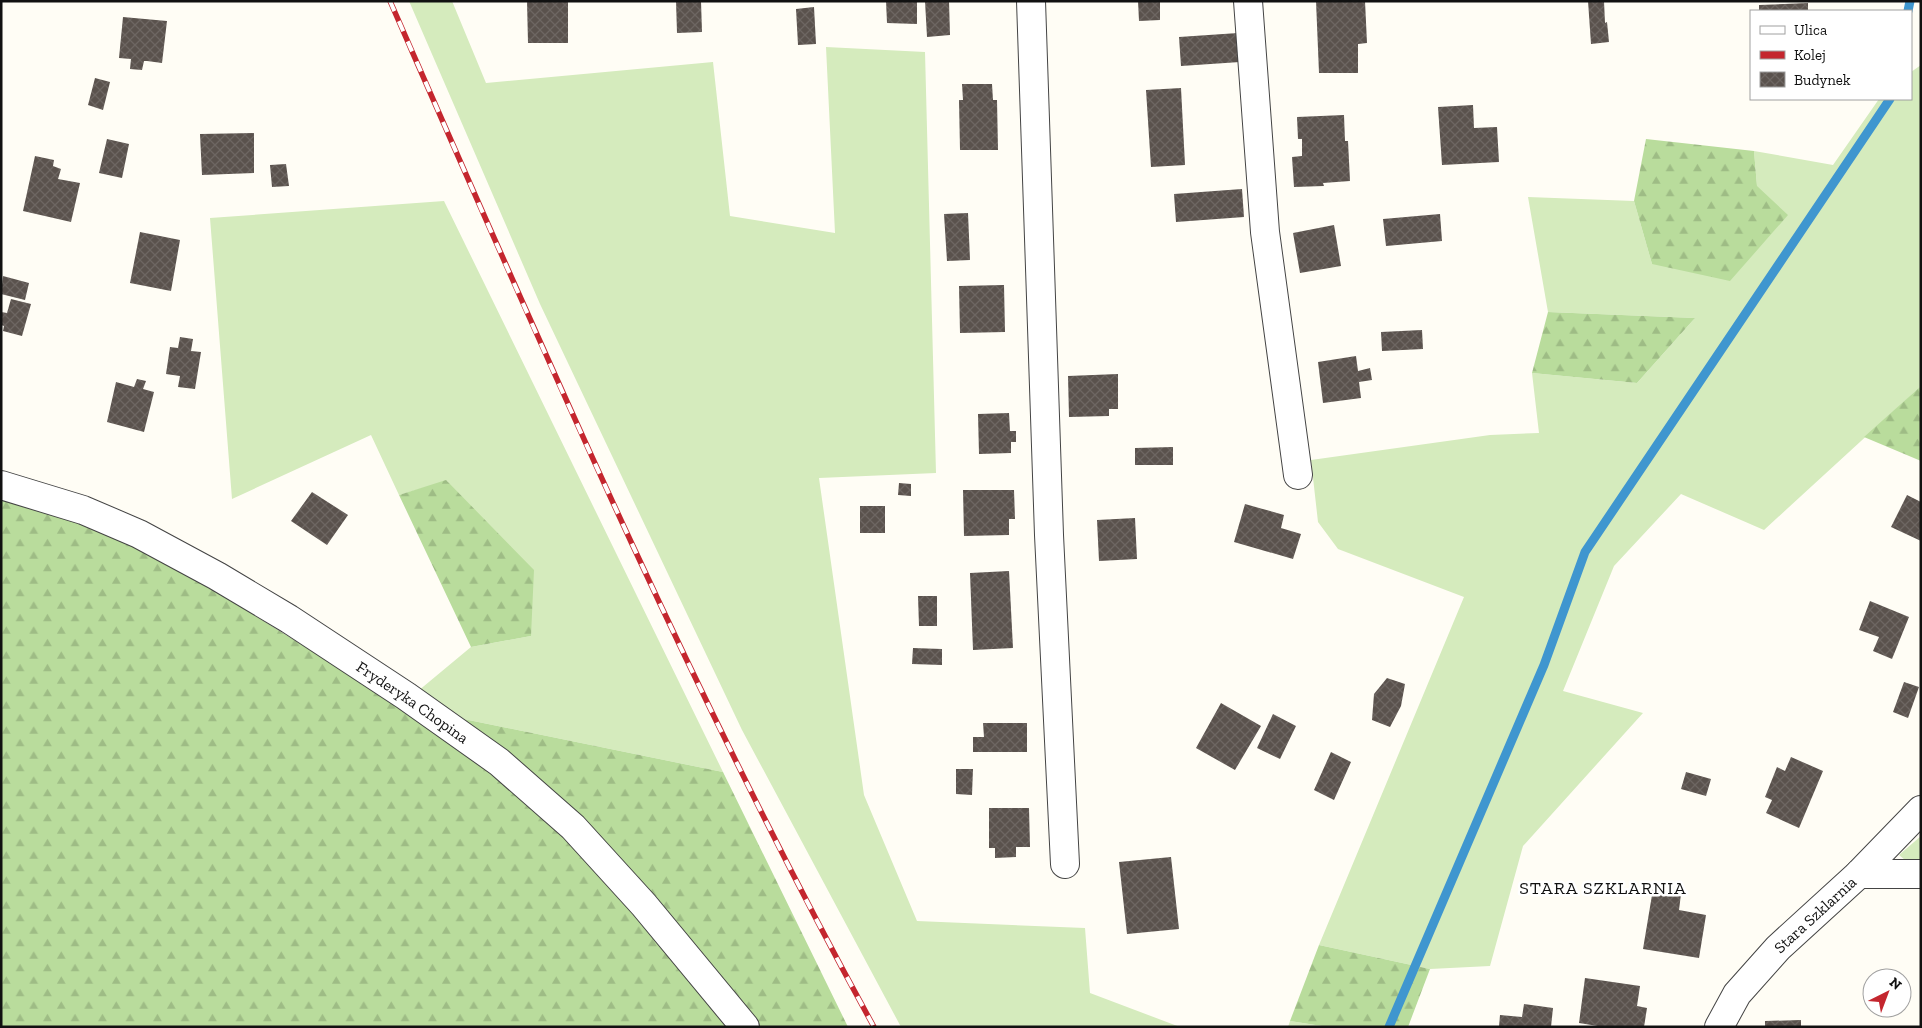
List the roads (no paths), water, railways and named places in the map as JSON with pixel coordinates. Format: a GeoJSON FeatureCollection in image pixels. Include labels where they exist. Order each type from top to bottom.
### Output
{"type":"FeatureCollection","features":[{"type":"Feature","properties":{"kind":"street"},"geometry":{"type":"LineString","coordinates":[[1031,1],[1049,535],[1064,864]]}},
{"type":"Feature","properties":{"kind":"street"},"geometry":{"type":"LineString","coordinates":[[1248,1],[1265,232],[1298,475]]}},
{"type":"Feature","properties":{"kind":"street","name":"Fryderyka Chopina"},"geometry":{"type":"LineString","coordinates":[[1,485],[83,510],[139,534],[217,576],[290,619],[368,670],[499,762],[573,827],[644,905],[745,1027]]}},
{"type":"Feature","properties":{"kind":"street","name":"Stara Szklarnia"},"geometry":{"type":"LineString","coordinates":[[1719,1027],[1737,994],[1778,948],[1859,874],[1921,810]]}},
{"type":"Feature","properties":{"kind":"street"},"geometry":{"type":"LineString","coordinates":[[1859,874],[1921,874]]}},
{"type":"Feature","properties":{"kind":"waterway"},"geometry":{"type":"LineString","coordinates":[[1908,10],[1910,1]]}},
{"type":"Feature","properties":{"kind":"waterway"},"geometry":{"type":"LineString","coordinates":[[1389,1027],[1544,665],[1585,552],[1889,100]]}},
{"type":"Feature","properties":{"kind":"railway"},"geometry":{"type":"LineString","coordinates":[[390,1],[562,391],[681,648],[807,902],[874,1027]]}},
{"type":"Feature","properties":{"kind":"district","name":"STARA SZKLARNIA"},"geometry":{"type":"Point","coordinates":[1603,888]}}]}
